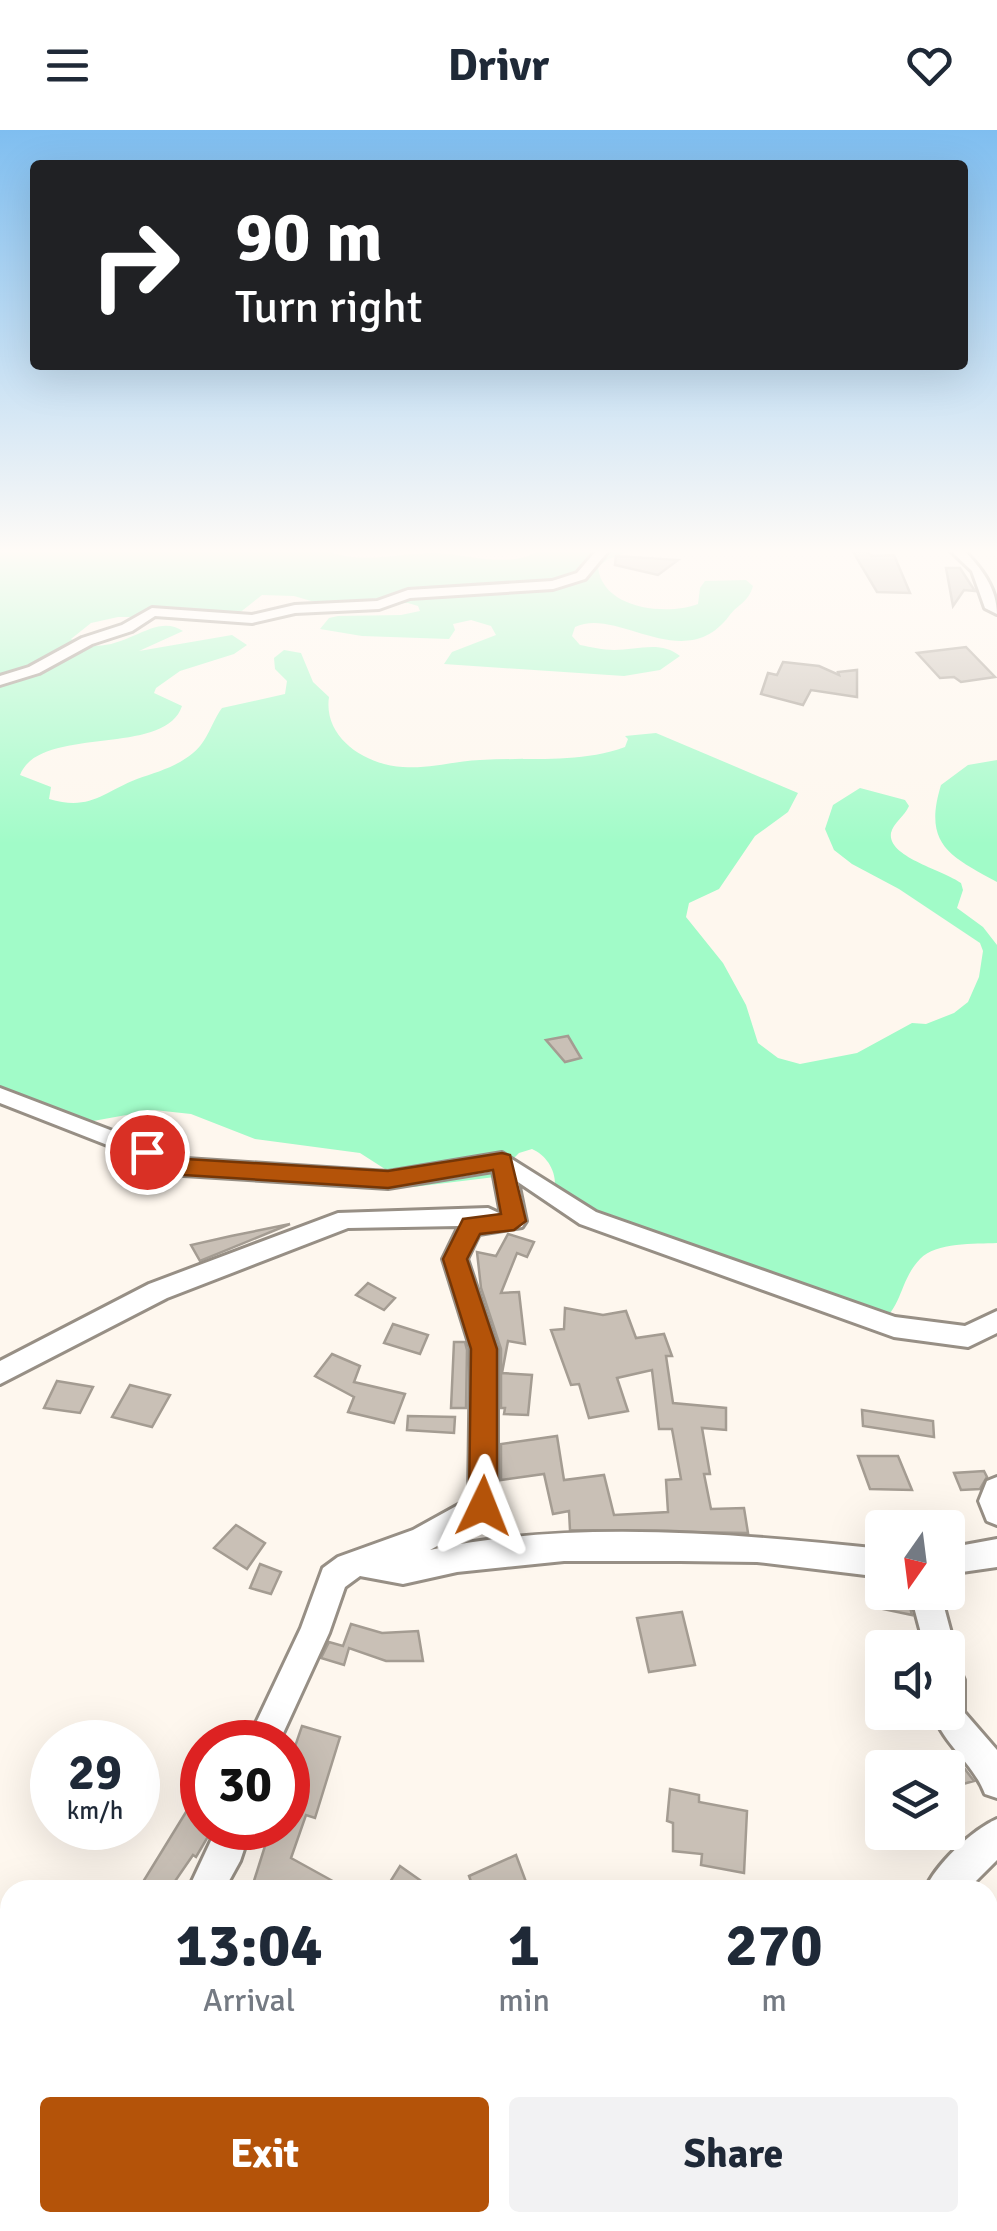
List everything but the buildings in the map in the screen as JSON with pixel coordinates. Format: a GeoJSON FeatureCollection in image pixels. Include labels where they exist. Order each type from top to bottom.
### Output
{"type":"FeatureCollection","features":[{"type":"Feature","properties":{"kind":"street"},"geometry":{"type":"LineString","coordinates":[[0,681],[34,670],[73,648]]}},
{"type":"Feature","properties":{"kind":"street"},"geometry":{"type":"LineString","coordinates":[[0,1095],[184,1167],[388,1180],[502,1161],[588,1218],[894,1327],[968,1337],[997,1321]]}},
{"type":"Feature","properties":{"kind":"street"},"geometry":{"type":"LineString","coordinates":[[502,1161],[514,1221]]}},
{"type":"Feature","properties":{"kind":"street"},"geometry":{"type":"LineString","coordinates":[[0,1372],[158,1291],[346,1220],[443,1216],[514,1221]]}},
{"type":"Feature","properties":{"kind":"street"},"geometry":{"type":"LineString","coordinates":[[271,1720],[314,1633],[333,1578],[358,1563],[422,1540],[483,1506],[484,1349],[455,1259],[472,1226],[514,1221]]}},
{"type":"Feature","properties":{"kind":"street"},"geometry":{"type":"LineString","coordinates":[[997,1490],[993,1501],[997,1512]]}},
{"type":"Feature","properties":{"kind":"street"},"geometry":{"type":"LineString","coordinates":[[358,1563],[404,1570],[457,1558],[564,1548],[767,1550],[865,1561]]}},
{"type":"Feature","properties":{"kind":"street"},"geometry":{"type":"LineString","coordinates":[[965,1558],[997,1553]]}},
{"type":"Feature","properties":{"kind":"street"},"geometry":{"type":"LineString","coordinates":[[958,1730],[974,1744],[997,1782]]}},
{"type":"Feature","properties":{"kind":"street"},"geometry":{"type":"LineString","coordinates":[[952,1880],[997,1836]]}},
{"type":"Feature","properties":{"kind":"street"},"geometry":{"type":"LineString","coordinates":[[211,1880],[227,1850]]}},
{"type":"Feature","properties":{"kind":"green space"},"geometry":{"type":"Polygon","coordinates":[[[0,648],[243,648],[180,671],[156,688],[154,693],[182,706],[171,722],[152,732],[51,750],[32,760],[20,775],[51,787],[49,799],[63,802],[86,802],[173,766],[198,748],[222,708],[285,694],[287,681],[275,669],[274,658],[284,650],[301,653],[313,682],[329,697],[329,712],[340,737],[362,755],[389,765],[422,767],[480,760],[589,756],[625,747],[625,736],[656,733],[798,793],[788,812],[755,836],[719,889],[689,903],[686,917],[723,963],[746,1005],[758,1043],[778,1058],[800,1064],[857,1053],[912,1023],[926,1024],[954,1013],[968,1002],[979,977],[983,951],[980,943],[834,850],[825,829],[833,805],[860,788],[905,800],[909,806],[892,829],[892,842],[907,856],[961,883],[963,890],[957,908],[983,927],[997,945],[997,1243],[956,1245],[927,1253],[907,1277],[890,1313],[871,1329],[606,1232],[555,1186],[549,1164],[532,1149],[519,1153],[495,1177],[413,1187],[360,1153],[255,1139],[191,1114],[154,1110],[71,1125],[0,1106],[0,648]]]}},
{"type":"Feature","properties":{"kind":"green space"},"geometry":{"type":"Polygon","coordinates":[[[462,648],[665,648],[680,656],[660,670],[624,676],[444,664],[452,652],[462,648]]]}},
{"type":"Feature","properties":{"kind":"green space"},"geometry":{"type":"Polygon","coordinates":[[[997,760],[997,882],[953,855],[938,835],[935,821],[941,785],[968,765],[997,760]]]}},
{"type":"Feature","properties":{"kind":"route"},"geometry":{"type":"LineString","coordinates":[[147,1152],[184,1167],[388,1180],[502,1161],[514,1221],[472,1226],[455,1259],[484,1349],[483,1506]]}}]}
